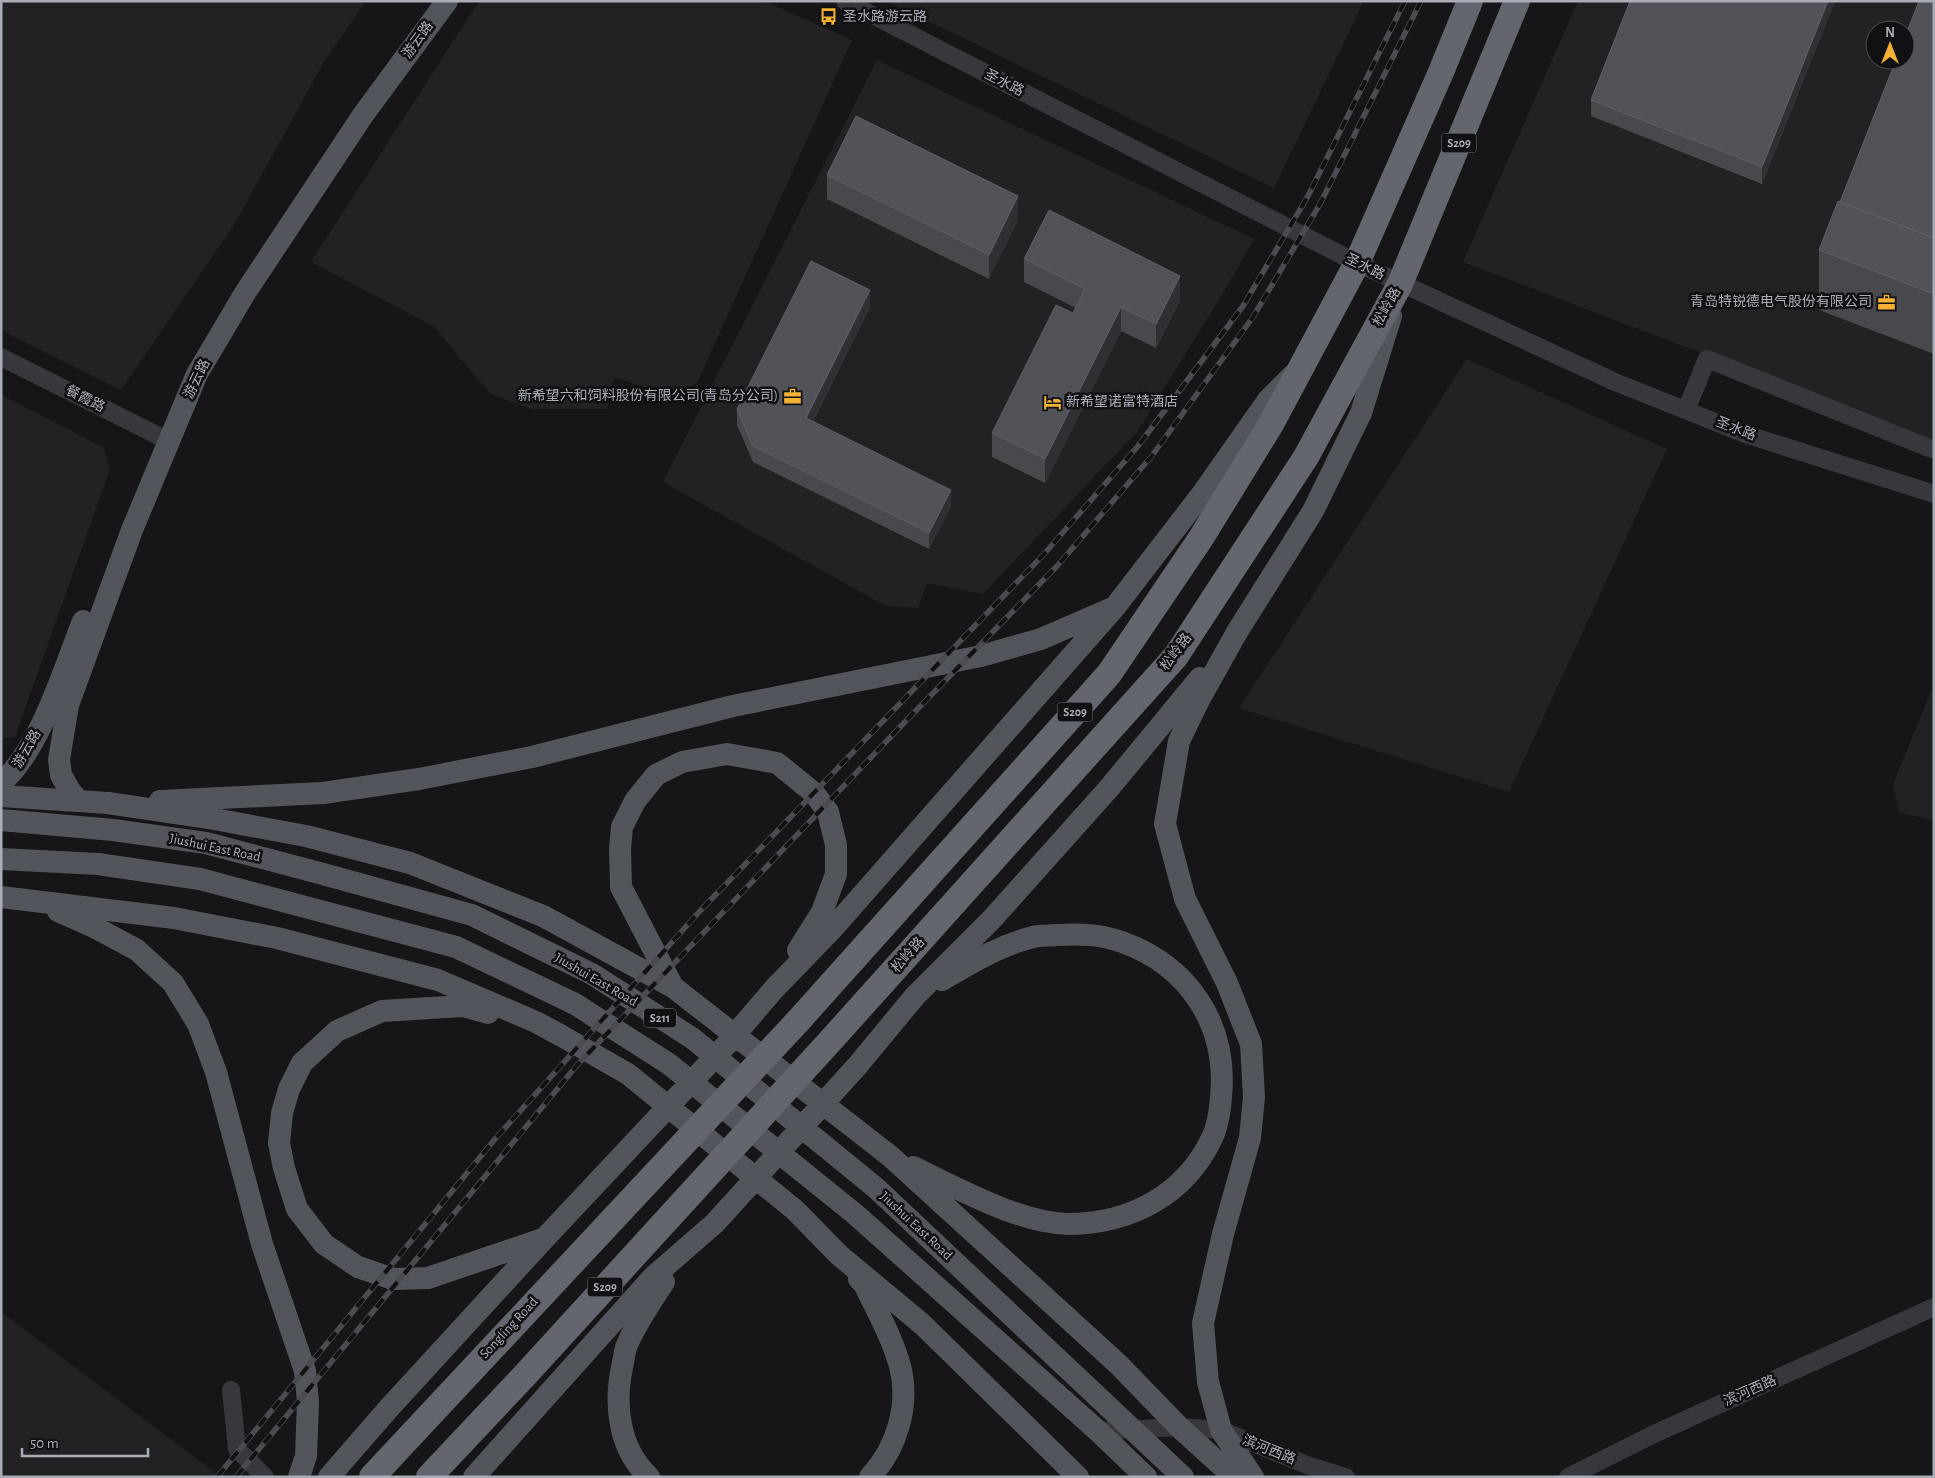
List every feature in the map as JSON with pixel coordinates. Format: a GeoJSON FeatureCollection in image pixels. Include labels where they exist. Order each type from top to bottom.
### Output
{"type":"FeatureCollection","features":[{"type":"Feature","properties":{"kind":"highway","name":"S209"},"geometry":{"type":"LineString","coordinates":[[1301,366],[1357,263],[1470,1]]}},
{"type":"Feature","properties":{"kind":"highway","name":"松岭路"},"geometry":{"type":"LineString","coordinates":[[429,1477],[526,1374],[832,1039],[1176,656],[1306,456],[1400,284],[1517,1]]}},
{"type":"Feature","properties":{"kind":"highway","name":"Songling Road"},"geometry":{"type":"LineString","coordinates":[[372,1477],[799,1020],[1109,674],[1201,538],[1271,424],[1301,366]]}},
{"type":"Feature","properties":{"kind":"main road","name":"游云路"},"geometry":{"type":"LineString","coordinates":[[79,801],[70,791],[61,774],[59,760],[68,705],[132,530],[186,368],[234,283],[286,205],[429,1]]}},
{"type":"Feature","properties":{"kind":"main road","name":"游云路"},"geometry":{"type":"LineString","coordinates":[[1,783],[11,774],[35,738],[163,439],[197,374],[245,293],[363,115],[446,1]]}},
{"type":"Feature","properties":{"kind":"main road"},"geometry":{"type":"LineString","coordinates":[[1253,1477],[1221,1430],[1208,1382],[1203,1323],[1223,1234],[1250,1138],[1254,1097],[1251,1044],[1227,983],[1185,899],[1165,824],[1179,741],[1199,700],[1237,632],[1313,511],[1361,413],[1400,284]]}},
{"type":"Feature","properties":{"kind":"main road"},"geometry":{"type":"LineString","coordinates":[[329,1477],[544,1239],[727,1044],[774,989],[834,927],[1115,607],[1202,494],[1268,400],[1301,366]]}},
{"type":"Feature","properties":{"kind":"main road"},"geometry":{"type":"LineString","coordinates":[[108,803],[323,793],[419,779],[532,758],[733,706],[981,656],[1041,639],[1115,607]]}},
{"type":"Feature","properties":{"kind":"main road"},"geometry":{"type":"LineString","coordinates":[[474,1477],[654,1276],[715,1223],[858,1065],[915,996],[992,920],[1110,787],[1237,632]]}},
{"type":"Feature","properties":{"kind":"main road"},"geometry":{"type":"LineString","coordinates":[[673,987],[621,887],[620,849],[622,827],[635,801],[656,775],[682,762],[727,754],[777,762],[814,793],[828,812],[836,845],[836,874],[822,912],[774,989]]}},
{"type":"Feature","properties":{"kind":"main road"},"geometry":{"type":"LineString","coordinates":[[1,796],[108,803],[306,836],[410,863],[542,916],[673,987],[890,1156],[1118,1364],[1179,1427],[1234,1477]]}},
{"type":"Feature","properties":{"kind":"main road","name":"Jiushui East Road"},"geometry":{"type":"LineString","coordinates":[[1,820],[113,830],[206,843],[472,915],[592,974],[692,1038],[876,1188],[1183,1477]]}},
{"type":"Feature","properties":{"kind":"main road","name":"S211"},"geometry":{"type":"LineString","coordinates":[[1,859],[98,864],[200,879],[456,947],[575,1004],[669,1064],[855,1214],[1098,1431],[1146,1477]]}},
{"type":"Feature","properties":{"kind":"main road"},"geometry":{"type":"LineString","coordinates":[[1,897],[174,918],[286,941],[438,980],[536,1022],[628,1074],[794,1210],[839,1254],[922,1324],[1078,1477]]}},
{"type":"Feature","properties":{"kind":"main road"},"geometry":{"type":"LineString","coordinates":[[36,902],[96,928],[137,950],[173,983],[198,1024],[216,1072],[262,1244],[305,1372],[308,1402],[306,1456],[299,1477]]}},
{"type":"Feature","properties":{"kind":"main road"},"geometry":{"type":"LineString","coordinates":[[890,1156],[989,1204],[1042,1221],[1069,1224],[1095,1222],[1122,1216],[1150,1206],[1178,1186],[1194,1167],[1212,1138],[1220,1112],[1222,1082],[1220,1050],[1210,1020],[1195,994],[1173,970],[1155,956],[1109,937],[1085,934],[1035,936],[994,950],[915,996]]}},
{"type":"Feature","properties":{"kind":"main road"},"geometry":{"type":"LineString","coordinates":[[544,1239],[428,1278],[393,1279],[358,1267],[324,1244],[297,1209],[284,1168],[279,1143],[282,1113],[289,1089],[302,1063],[337,1030],[382,1011],[463,1006],[560,1035]]}},
{"type":"Feature","properties":{"kind":"main road"},"geometry":{"type":"LineString","coordinates":[[649,1477],[638,1466],[626,1445],[619,1415],[619,1385],[627,1346],[649,1304],[689,1247]]}},
{"type":"Feature","properties":{"kind":"main road"},"geometry":{"type":"LineString","coordinates":[[839,1254],[864,1284],[886,1328],[900,1366],[903,1395],[899,1424],[891,1448],[870,1477]]}},
{"type":"Feature","properties":{"kind":"street","name":"圣水路"},"geometry":{"type":"LineString","coordinates":[[845,1],[1357,263],[1615,382],[1745,434],[1934,494]]}},
{"type":"Feature","properties":{"kind":"street","name":"餐霞路"},"geometry":{"type":"LineString","coordinates":[[1,357],[163,439]]}},
{"type":"Feature","properties":{"kind":"street"},"geometry":{"type":"LineString","coordinates":[[1686,410],[1707,360],[1934,450]]}},
{"type":"Feature","properties":{"kind":"street","name":"滨河西路"},"geometry":{"type":"LineString","coordinates":[[1568,1477],[1652,1435],[1934,1307]]}},
{"type":"Feature","properties":{"kind":"street"},"geometry":{"type":"LineString","coordinates":[[231,1390],[237,1449],[265,1477]]}},
{"type":"Feature","properties":{"kind":"street","name":"滨河西路"},"geometry":{"type":"LineString","coordinates":[[1098,1431],[1179,1427],[1221,1430],[1307,1466],[1346,1477]]}},
{"type":"Feature","properties":{"kind":"shaded area"},"geometry":{"type":"Polygon","coordinates":[[[1,1],[366,1],[325,60],[234,225],[121,390],[1,330],[1,1]]]}},
{"type":"Feature","properties":{"kind":"shaded area"},"geometry":{"type":"Polygon","coordinates":[[[479,1],[764,1],[852,40],[697,383],[671,396],[614,377],[607,409],[531,409],[491,394],[435,327],[311,262],[479,1]]]}},
{"type":"Feature","properties":{"kind":"shaded area"},"geometry":{"type":"Polygon","coordinates":[[[886,1],[1364,1],[1274,188],[886,1]]]}},
{"type":"Feature","properties":{"kind":"shaded area"},"geometry":{"type":"Polygon","coordinates":[[[1578,1],[1934,1],[1934,442],[1463,262],[1578,1]]]}},
{"type":"Feature","properties":{"kind":"shaded area"},"geometry":{"type":"Polygon","coordinates":[[[877,60],[1254,239],[1225,290],[1137,432],[983,594],[927,583],[918,608],[886,606],[663,482],[877,60]]]}},
{"type":"Feature","properties":{"kind":"shaded area"},"geometry":{"type":"Polygon","coordinates":[[[1467,359],[1667,449],[1509,792],[1239,708],[1467,359]]]}},
{"type":"Feature","properties":{"kind":"shaded area"},"geometry":{"type":"Polygon","coordinates":[[[1,395],[103,447],[110,469],[15,737],[1,738],[1,395]]]}},
{"type":"Feature","properties":{"kind":"shaded area"},"geometry":{"type":"Polygon","coordinates":[[[1934,684],[1934,820],[1899,813],[1893,784],[1934,684]]]}},
{"type":"Feature","properties":{"kind":"shaded area"},"geometry":{"type":"Polygon","coordinates":[[[1,1312],[221,1477],[1,1477],[1,1312]]]}},
{"type":"Feature","properties":{"kind":"building"},"geometry":{"type":"Polygon","coordinates":[[[1630,1],[1828,1],[1762,167],[1591,100],[1630,1]]]}},
{"type":"Feature","properties":{"kind":"building"},"geometry":{"type":"Polygon","coordinates":[[[1919,1],[1934,1],[1934,238],[1840,202],[1892,70],[1915,70],[1915,20],[1912,20],[1919,1]]]}},
{"type":"Feature","properties":{"kind":"building"},"geometry":{"type":"Polygon","coordinates":[[[856,116],[1018,196],[989,255],[827,175],[856,116]]]}},
{"type":"Feature","properties":{"kind":"building"},"geometry":{"type":"Polygon","coordinates":[[[1838,201],[1934,238],[1934,294],[1819,250],[1838,201]]]}},
{"type":"Feature","properties":{"kind":"building","name":"新希望诺富特酒店"},"geometry":{"type":"Polygon","coordinates":[[[1049,210],[1180,276],[1156,324],[1121,307],[1045,459],[992,433],[1056,305],[1073,313],[1085,289],[1024,259],[1049,210]]]}},
{"type":"Feature","properties":{"kind":"building"},"geometry":{"type":"Polygon","coordinates":[[[811,261],[870,290],[806,418],[951,490],[929,533],[753,446],[737,409],[811,261]]]}},
{"type":"Feature","properties":{"kind":"railway"},"geometry":{"type":"LineString","coordinates":[[217,1477],[495,1139],[700,911],[1045,553],[1138,446],[1243,306],[1308,196],[1405,1]]}},
{"type":"Feature","properties":{"kind":"railway"},"geometry":{"type":"LineString","coordinates":[[236,1477],[578,1064],[901,726],[1058,565],[1151,457],[1253,317],[1320,204],[1421,1]]}},
{"type":"Feature","properties":{"kind":"place","name":"圣水路游云路"},"geometry":{"type":"Point","coordinates":[829,17]}},
{"type":"Feature","properties":{"kind":"place","name":"青岛特锐德电气股份有限公司"},"geometry":{"type":"Point","coordinates":[1886,302]}},
{"type":"Feature","properties":{"kind":"place","name":"新希望六和饲料股份有限公司(青岛分公司)"},"geometry":{"type":"Point","coordinates":[792,396]}},
{"type":"Feature","properties":{"kind":"place","name":"新希望诺富特酒店"},"geometry":{"type":"Point","coordinates":[1052,402]}}]}
